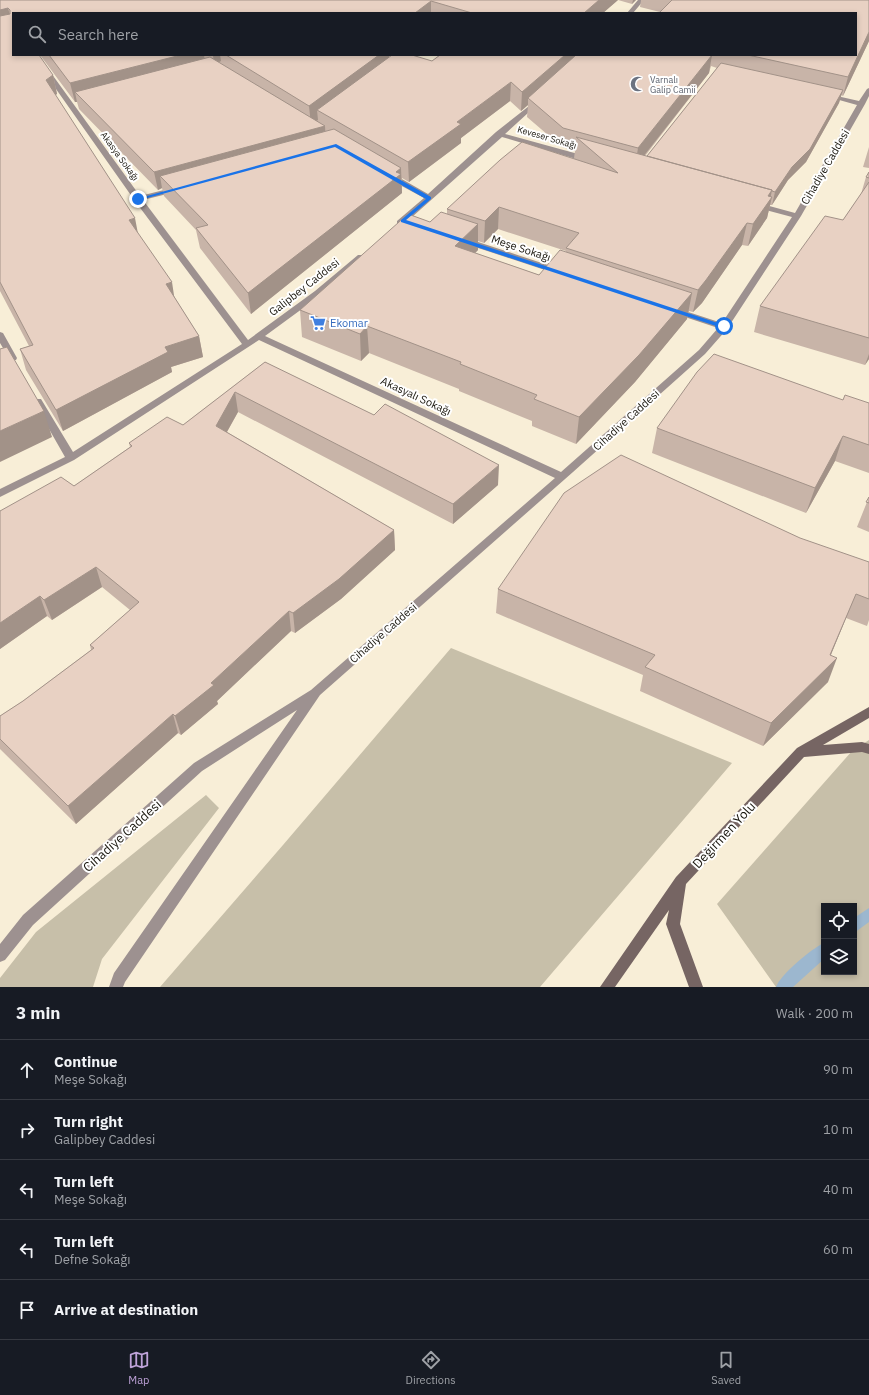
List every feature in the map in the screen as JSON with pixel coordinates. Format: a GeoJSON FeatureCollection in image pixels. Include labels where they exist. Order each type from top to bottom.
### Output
{"type":"FeatureCollection","features":[{"type":"Feature","properties":{"kind":"main road","name":"Değirmen Yolu"},"geometry":{"type":"LineString","coordinates":[[606,987],[681,880],[801,752],[869,712]]}},
{"type":"Feature","properties":{"kind":"main road"},"geometry":{"type":"LineString","coordinates":[[801,752],[862,747],[869,749]]}},
{"type":"Feature","properties":{"kind":"main road"},"geometry":{"type":"LineString","coordinates":[[681,880],[673,924],[696,987]]}},
{"type":"Feature","properties":{"kind":"street"},"geometry":{"type":"LineString","coordinates":[[635,0],[641,0]]}},
{"type":"Feature","properties":{"kind":"street"},"geometry":{"type":"LineString","coordinates":[[631,12],[641,0]]}},
{"type":"Feature","properties":{"kind":"street","name":"Akasya Sokağı"},"geometry":{"type":"LineString","coordinates":[[35,56],[76,106],[138,199],[247,345]]}},
{"type":"Feature","properties":{"kind":"street","name":"Cihadiye Caddesi"},"geometry":{"type":"LineString","coordinates":[[0,955],[28,920],[198,767],[316,692],[562,477],[702,352],[724,326],[797,216],[869,90]]}},
{"type":"Feature","properties":{"kind":"street"},"geometry":{"type":"LineString","coordinates":[[403,223],[499,134],[545,95]]}},
{"type":"Feature","properties":{"kind":"street"},"geometry":{"type":"LineString","coordinates":[[823,95],[862,104]]}},
{"type":"Feature","properties":{"kind":"street","name":"Keveser Sokağı"},"geometry":{"type":"LineString","coordinates":[[499,134],[591,160]]}},
{"type":"Feature","properties":{"kind":"street"},"geometry":{"type":"LineString","coordinates":[[382,172],[429,198]]}},
{"type":"Feature","properties":{"kind":"street"},"geometry":{"type":"LineString","coordinates":[[138,199],[184,187]]}},
{"type":"Feature","properties":{"kind":"street"},"geometry":{"type":"LineString","coordinates":[[751,204],[797,216]]}},
{"type":"Feature","properties":{"kind":"street","name":"Meşe Sokağı"},"geometry":{"type":"LineString","coordinates":[[455,238],[567,275]]}},
{"type":"Feature","properties":{"kind":"street","name":"Galipbey Caddesi"},"geometry":{"type":"LineString","coordinates":[[0,493],[71,458],[247,345],[318,294],[366,252]]}},
{"type":"Feature","properties":{"kind":"street"},"geometry":{"type":"LineString","coordinates":[[664,307],[724,326]]}},
{"type":"Feature","properties":{"kind":"street"},"geometry":{"type":"LineString","coordinates":[[0,335],[3,347],[17,366]]}},
{"type":"Feature","properties":{"kind":"street","name":"Akasyalı Sokağı"},"geometry":{"type":"LineString","coordinates":[[259,337],[562,477]]}},
{"type":"Feature","properties":{"kind":"street"},"geometry":{"type":"LineString","coordinates":[[33,392],[71,458]]}},
{"type":"Feature","properties":{"kind":"street","name":"Cihadiye Caddesi"},"geometry":{"type":"LineString","coordinates":[[116,987],[119,978],[316,692]]}},
{"type":"Feature","properties":{"kind":"shaded area"},"geometry":{"type":"Polygon","coordinates":[[[451,648],[732,763],[540,987],[160,987],[283,845],[451,648]]]}},
{"type":"Feature","properties":{"kind":"shaded area"},"geometry":{"type":"Polygon","coordinates":[[[869,740],[869,987],[776,987],[717,904],[852,751],[869,740]]]}},
{"type":"Feature","properties":{"kind":"shaded area"},"geometry":{"type":"Polygon","coordinates":[[[206,795],[219,808],[102,959],[93,987],[0,987],[0,978],[36,932],[206,795]]]}},
{"type":"Feature","properties":{"kind":"building"},"geometry":{"type":"Polygon","coordinates":[[[0,0],[599,0],[585,12],[469,12],[431,1],[416,12],[12,12],[12,56],[40,56],[53,75],[46,80],[135,218],[129,220],[172,282],[166,284],[199,336],[165,347],[168,352],[56,410],[20,349],[33,345],[0,282],[0,16],[10,14],[10,10],[8,8],[0,10],[0,0]]]}},
{"type":"Feature","properties":{"kind":"building"},"geometry":{"type":"Polygon","coordinates":[[[672,0],[869,0],[869,32],[848,77],[753,56],[857,56],[857,12],[660,12],[672,0]]]}},
{"type":"Feature","properties":{"kind":"building"},"geometry":{"type":"Polygon","coordinates":[[[50,56],[177,56],[70,83],[50,56]]]}},
{"type":"Feature","properties":{"kind":"building"},"geometry":{"type":"Polygon","coordinates":[[[228,56],[378,56],[309,106],[228,56]]]}},
{"type":"Feature","properties":{"kind":"building"},"geometry":{"type":"Polygon","coordinates":[[[391,56],[415,56],[432,61],[439,56],[564,56],[522,92],[511,82],[457,122],[461,124],[408,162],[317,110],[391,56]]]}},
{"type":"Feature","properties":{"kind":"building"},"geometry":{"type":"Polygon","coordinates":[[[575,56],[711,56],[638,148],[563,128],[528,98],[575,56]]]}},
{"type":"Feature","properties":{"kind":"building"},"geometry":{"type":"Polygon","coordinates":[[[210,57],[325,126],[154,172],[75,92],[210,57]]]}},
{"type":"Feature","properties":{"kind":"building"},"geometry":{"type":"Polygon","coordinates":[[[721,63],[843,90],[810,149],[792,167],[775,192],[647,156],[721,63]]]}},
{"type":"Feature","properties":{"kind":"building"},"geometry":{"type":"Polygon","coordinates":[[[334,129],[401,168],[396,172],[401,174],[248,293],[196,228],[208,225],[160,176],[334,129]]]}},
{"type":"Feature","properties":{"kind":"building"},"geometry":{"type":"Polygon","coordinates":[[[576,137],[772,190],[768,196],[772,197],[753,224],[747,223],[698,290],[566,248],[579,233],[499,207],[485,221],[447,209],[500,160],[522,142],[618,173],[576,137]]]}},
{"type":"Feature","properties":{"kind":"building"},"geometry":{"type":"Polygon","coordinates":[[[869,182],[869,338],[760,306],[825,216],[843,220],[869,182]]]}},
{"type":"Feature","properties":{"kind":"building"},"geometry":{"type":"Polygon","coordinates":[[[441,212],[478,224],[455,246],[539,275],[560,250],[692,293],[639,355],[579,417],[534,399],[537,395],[460,364],[461,362],[367,326],[360,334],[300,310],[408,214],[430,222],[441,212]]]}},
{"type":"Feature","properties":{"kind":"building"},"geometry":{"type":"Polygon","coordinates":[[[7,347],[44,411],[0,431],[0,349],[7,347]]]}},
{"type":"Feature","properties":{"kind":"building"},"geometry":{"type":"Polygon","coordinates":[[[714,354],[843,400],[845,395],[869,403],[869,445],[843,436],[815,488],[657,428],[697,372],[714,354]]]}},
{"type":"Feature","properties":{"kind":"building"},"geometry":{"type":"Polygon","coordinates":[[[265,362],[374,415],[385,404],[499,465],[453,504],[235,392],[216,426],[394,530],[339,579],[293,613],[289,611],[211,683],[214,685],[175,716],[173,714],[68,806],[0,739],[0,716],[23,701],[94,648],[90,645],[139,602],[96,567],[44,600],[40,596],[0,623],[0,511],[61,477],[74,486],[132,446],[129,443],[167,417],[183,425],[265,362]]]}},
{"type":"Feature","properties":{"kind":"building"},"geometry":{"type":"Polygon","coordinates":[[[621,455],[800,538],[869,562],[869,599],[856,594],[830,655],[837,658],[771,723],[645,667],[655,655],[498,589],[564,493],[621,455]]]}},
{"type":"Feature","properties":{"kind":"waterway"},"geometry":{"type":"LineString","coordinates":[[857,924],[869,914]]}},
{"type":"Feature","properties":{"kind":"waterway"},"geometry":{"type":"LineString","coordinates":[[783,987],[804,966],[821,952]]}},
{"type":"Feature","properties":{"kind":"place","name":"Varnalı Galip Camii"},"geometry":{"type":"Point","coordinates":[638,84]}},
{"type":"Feature","properties":{"kind":"place","name":"Ekomar"},"geometry":{"type":"Point","coordinates":[318,323]}},
{"type":"Feature","properties":{"kind":"route"},"geometry":{"type":"LineString","coordinates":[[138,199],[336,145],[429,198],[403,221],[724,326]]}}]}
